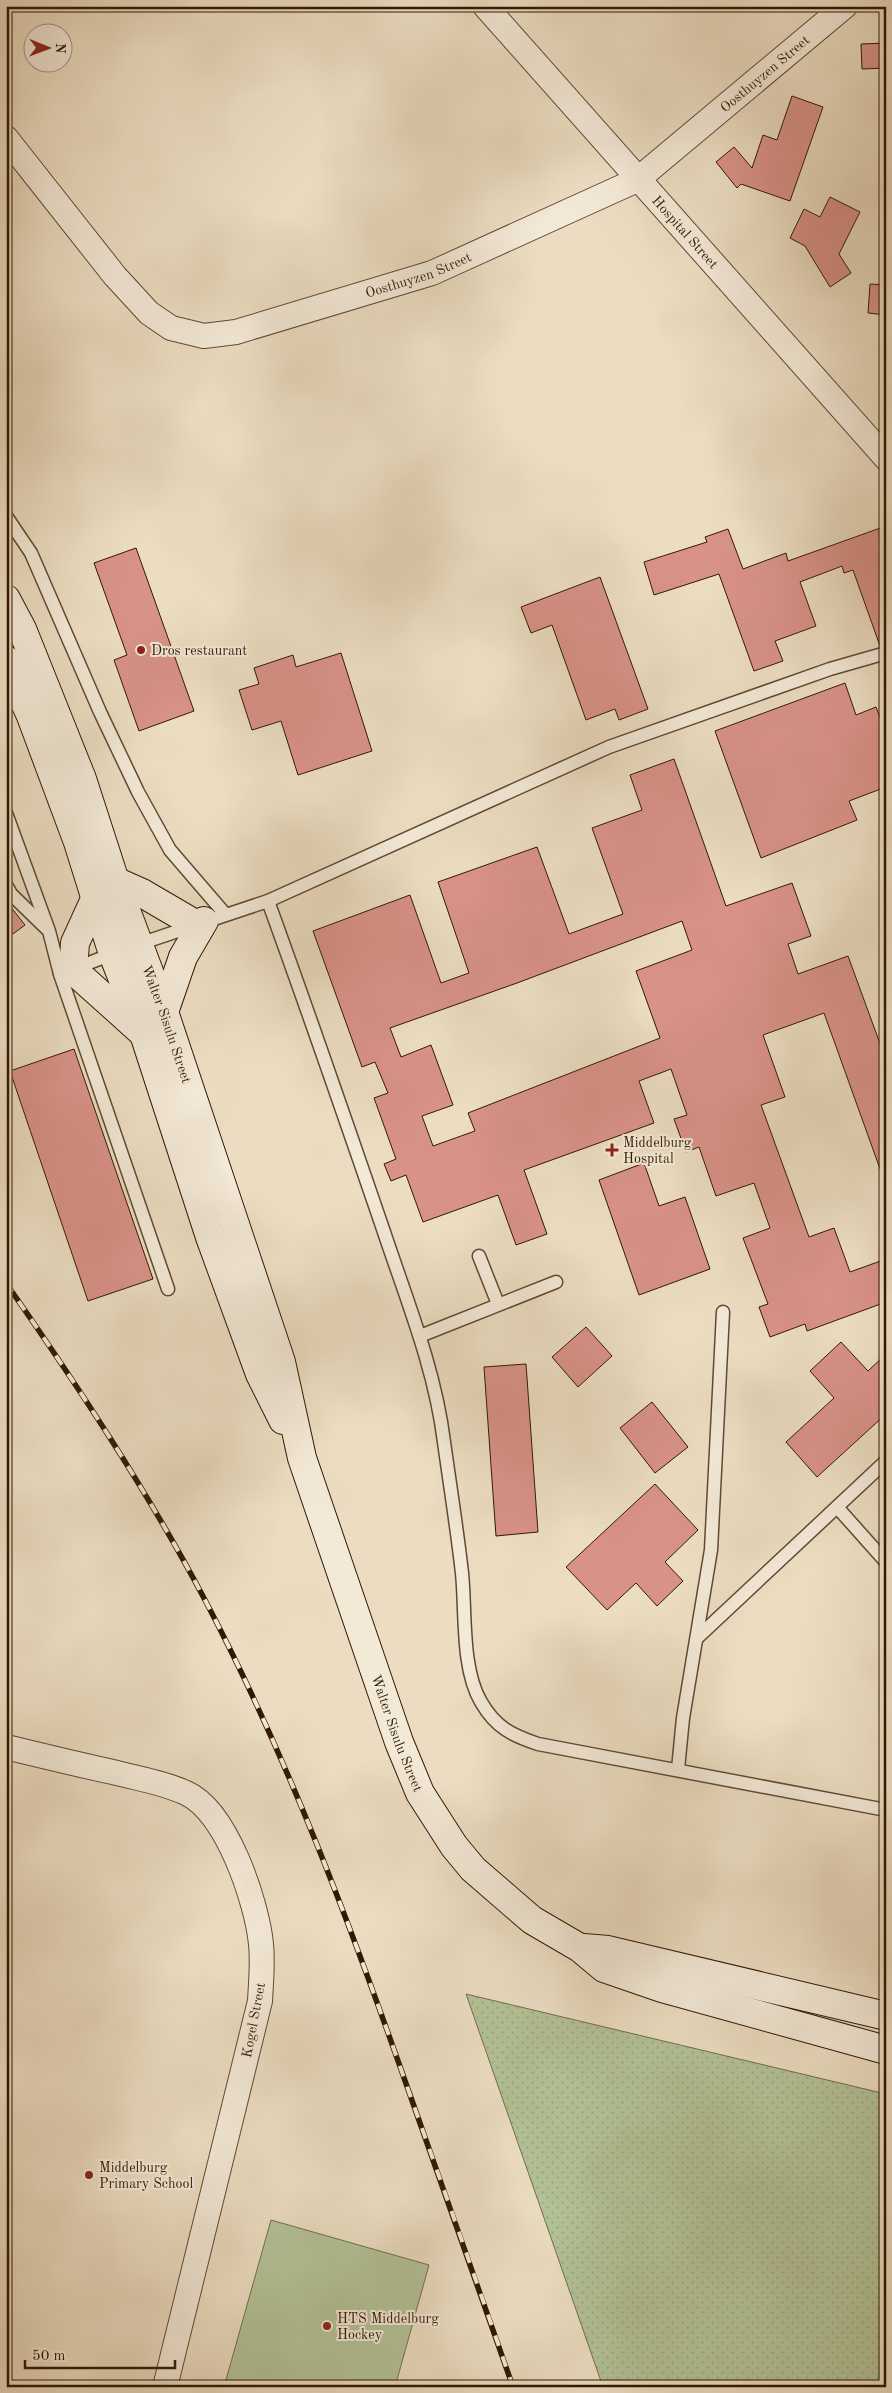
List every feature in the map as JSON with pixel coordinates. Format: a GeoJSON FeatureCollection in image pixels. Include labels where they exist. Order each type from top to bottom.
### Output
{"type":"FeatureCollection","features":[{"type":"Feature","properties":{"kind":"main road","name":"Walter Sisulu Street"},"geometry":{"type":"LineString","coordinates":[[6,599],[22,629],[82,779],[105,889],[113,954],[144,1034],[210,1237],[260,1374],[302,1458]]}},
{"type":"Feature","properties":{"kind":"main road","name":"Walter Sisulu Street"},"geometry":{"type":"LineString","coordinates":[[6,660],[31,716],[78,842],[140,944],[281,1362],[302,1458],[396,1732],[420,1793],[454,1846],[473,1869],[532,1920],[580,1948],[604,1968],[654,1985],[886,2050]]}},
{"type":"Feature","properties":{"kind":"main road"},"geometry":{"type":"LineString","coordinates":[[144,1034],[66,972],[75,943],[105,889],[142,893],[208,920],[183,957],[164,1012]]}},
{"type":"Feature","properties":{"kind":"main road"},"geometry":{"type":"LineString","coordinates":[[580,1948],[608,1950],[886,2016]]}},
{"type":"Feature","properties":{"kind":"street","name":"Hospital Street"},"geometry":{"type":"LineString","coordinates":[[485,6],[637,180],[886,458]]}},
{"type":"Feature","properties":{"kind":"street","name":"Oosthuyzen Street"},"geometry":{"type":"LineString","coordinates":[[6,138],[115,276],[149,313],[171,328],[204,336],[236,332],[432,273],[637,180],[846,6]]}},
{"type":"Feature","properties":{"kind":"street","name":"Kogel Street"},"geometry":{"type":"LineString","coordinates":[[6,1747],[145,1780],[188,1793],[202,1803],[221,1828],[247,1881],[257,1916],[261,1944],[262,1974],[260,2001],[166,2387]]}},
{"type":"Feature","properties":{"kind":"lane"},"geometry":{"type":"LineString","coordinates":[[6,516],[32,553],[138,792],[208,920]]}},
{"type":"Feature","properties":{"kind":"lane"},"geometry":{"type":"LineString","coordinates":[[66,972],[208,920],[268,901],[609,747],[830,669],[886,653]]}},
{"type":"Feature","properties":{"kind":"lane"},"geometry":{"type":"LineString","coordinates":[[6,812],[49,931],[66,972],[168,1289]]}},
{"type":"Feature","properties":{"kind":"lane"},"geometry":{"type":"LineString","coordinates":[[6,885],[11,894],[49,931]]}},
{"type":"Feature","properties":{"kind":"lane"},"geometry":{"type":"LineString","coordinates":[[268,901],[333,1080],[420,1336],[443,1429],[462,1573],[469,1658],[474,1686],[482,1703],[494,1720],[512,1735],[564,1750],[678,1769],[886,1810]]}},
{"type":"Feature","properties":{"kind":"lane"},"geometry":{"type":"LineString","coordinates":[[479,1256],[498,1304]]}},
{"type":"Feature","properties":{"kind":"lane"},"geometry":{"type":"LineString","coordinates":[[420,1336],[556,1282]]}},
{"type":"Feature","properties":{"kind":"lane"},"geometry":{"type":"LineString","coordinates":[[678,1769],[683,1718],[711,1550],[723,1312]]}},
{"type":"Feature","properties":{"kind":"lane"},"geometry":{"type":"LineString","coordinates":[[698,1637],[886,1461]]}},
{"type":"Feature","properties":{"kind":"lane"},"geometry":{"type":"LineString","coordinates":[[837,1507],[886,1562]]}},
{"type":"Feature","properties":{"kind":"green space"},"geometry":{"type":"Polygon","coordinates":[[[466,1994],[886,2094],[886,2387],[603,2387],[466,1994]]]}},
{"type":"Feature","properties":{"kind":"green space","name":"HTS Middelburg Hockey"},"geometry":{"type":"Polygon","coordinates":[[[271,2220],[429,2265],[395,2387],[224,2387],[271,2220]]]}},
{"type":"Feature","properties":{"kind":"building"},"geometry":{"type":"Polygon","coordinates":[[[886,43],[886,68],[862,69],[861,44],[886,43]]]}},
{"type":"Feature","properties":{"kind":"building"},"geometry":{"type":"Polygon","coordinates":[[[792,96],[823,107],[790,201],[741,184],[737,188],[716,162],[734,147],[752,168],[763,135],[777,140],[792,96]]]}},
{"type":"Feature","properties":{"kind":"building"},"geometry":{"type":"Polygon","coordinates":[[[830,197],[860,212],[839,254],[851,273],[830,287],[805,246],[790,238],[804,209],[820,217],[830,197]]]}},
{"type":"Feature","properties":{"kind":"building"},"geometry":{"type":"Polygon","coordinates":[[[870,284],[886,285],[886,315],[868,313],[870,284]]]}},
{"type":"Feature","properties":{"kind":"building"},"geometry":{"type":"Polygon","coordinates":[[[886,526],[886,645],[880,646],[853,570],[844,573],[842,566],[800,582],[816,626],[775,641],[783,661],[754,671],[719,574],[654,595],[644,562],[707,542],[705,537],[728,529],[743,569],[786,553],[788,561],[886,526]]]}},
{"type":"Feature","properties":{"kind":"building"},"geometry":{"type":"Polygon","coordinates":[[[136,548],[194,711],[139,731],[114,660],[127,655],[94,563],[136,548]]]}},
{"type":"Feature","properties":{"kind":"building"},"geometry":{"type":"Polygon","coordinates":[[[600,577],[648,709],[619,720],[615,709],[586,720],[552,625],[531,633],[521,607],[600,577]]]}},
{"type":"Feature","properties":{"kind":"building"},"geometry":{"type":"Polygon","coordinates":[[[341,653],[372,751],[298,775],[281,721],[252,730],[239,690],[259,684],[254,668],[293,655],[296,667],[341,653]]]}},
{"type":"Feature","properties":{"kind":"building"},"geometry":{"type":"Polygon","coordinates":[[[845,683],[856,715],[876,707],[886,732],[886,787],[849,801],[857,820],[761,858],[715,731],[845,683]]]}},
{"type":"Feature","properties":{"kind":"building"},"geometry":{"type":"Polygon","coordinates":[[[674,759],[726,906],[792,883],[811,936],[788,944],[798,974],[848,956],[886,1060],[886,1179],[884,1180],[824,1013],[763,1035],[785,1097],[761,1105],[809,1237],[834,1228],[850,1272],[886,1259],[886,1302],[807,1331],[805,1324],[770,1337],[759,1307],[768,1304],[743,1238],[770,1228],[754,1183],[716,1196],[699,1147],[686,1152],[674,1119],[687,1115],[671,1069],[639,1081],[654,1123],[524,1170],[547,1234],[516,1245],[498,1195],[423,1222],[406,1175],[391,1181],[384,1164],[396,1159],[374,1098],[388,1093],[375,1062],[362,1067],[313,931],[410,895],[441,983],[469,973],[438,882],[537,847],[569,934],[623,914],[592,828],[642,810],[630,775],[674,759]],[[682,921],[390,1028],[401,1057],[431,1045],[453,1105],[422,1116],[433,1146],[475,1131],[468,1113],[660,1038],[636,971],[692,950],[682,921]]]}},
{"type":"Feature","properties":{"kind":"building"},"geometry":{"type":"Polygon","coordinates":[[[6,901],[25,925],[6,939],[6,901]]]}},
{"type":"Feature","properties":{"kind":"building"},"geometry":{"type":"Polygon","coordinates":[[[74,1049],[153,1279],[88,1301],[10,1071],[74,1049]]]}},
{"type":"Feature","properties":{"kind":"building"},"geometry":{"type":"Polygon","coordinates":[[[644,1163],[659,1206],[685,1197],[710,1269],[639,1295],[599,1180],[644,1163]]]}},
{"type":"Feature","properties":{"kind":"building"},"geometry":{"type":"Polygon","coordinates":[[[586,1327],[612,1356],[578,1387],[552,1357],[586,1327]]]}},
{"type":"Feature","properties":{"kind":"building"},"geometry":{"type":"Polygon","coordinates":[[[841,1342],[868,1371],[886,1354],[886,1414],[817,1477],[786,1442],[834,1398],[810,1371],[841,1342]]]}},
{"type":"Feature","properties":{"kind":"building"},"geometry":{"type":"Polygon","coordinates":[[[526,1364],[538,1532],[496,1536],[484,1367],[526,1364]]]}},
{"type":"Feature","properties":{"kind":"building"},"geometry":{"type":"Polygon","coordinates":[[[652,1402],[688,1447],[655,1473],[620,1428],[652,1402]]]}},
{"type":"Feature","properties":{"kind":"building"},"geometry":{"type":"Polygon","coordinates":[[[655,1484],[698,1530],[665,1562],[683,1581],[657,1606],[636,1583],[607,1610],[566,1567],[655,1484]]]}},
{"type":"Feature","properties":{"kind":"railway"},"geometry":{"type":"LineString","coordinates":[[6,1283],[85,1399],[159,1518],[205,1600],[264,1720],[316,1842],[364,1966],[513,2387]]}},
{"type":"Feature","properties":{"kind":"place","name":"Dros restaurant"},"geometry":{"type":"Point","coordinates":[141,650]}},
{"type":"Feature","properties":{"kind":"place","name":"Middelburg Hospital"},"geometry":{"type":"Point","coordinates":[612,1150]}},
{"type":"Feature","properties":{"kind":"place","name":"Middelburg Primary School"},"geometry":{"type":"Point","coordinates":[89,2175]}},
{"type":"Feature","properties":{"kind":"place","name":"HTS Middelburg Hockey"},"geometry":{"type":"Point","coordinates":[327,2326]}}]}
